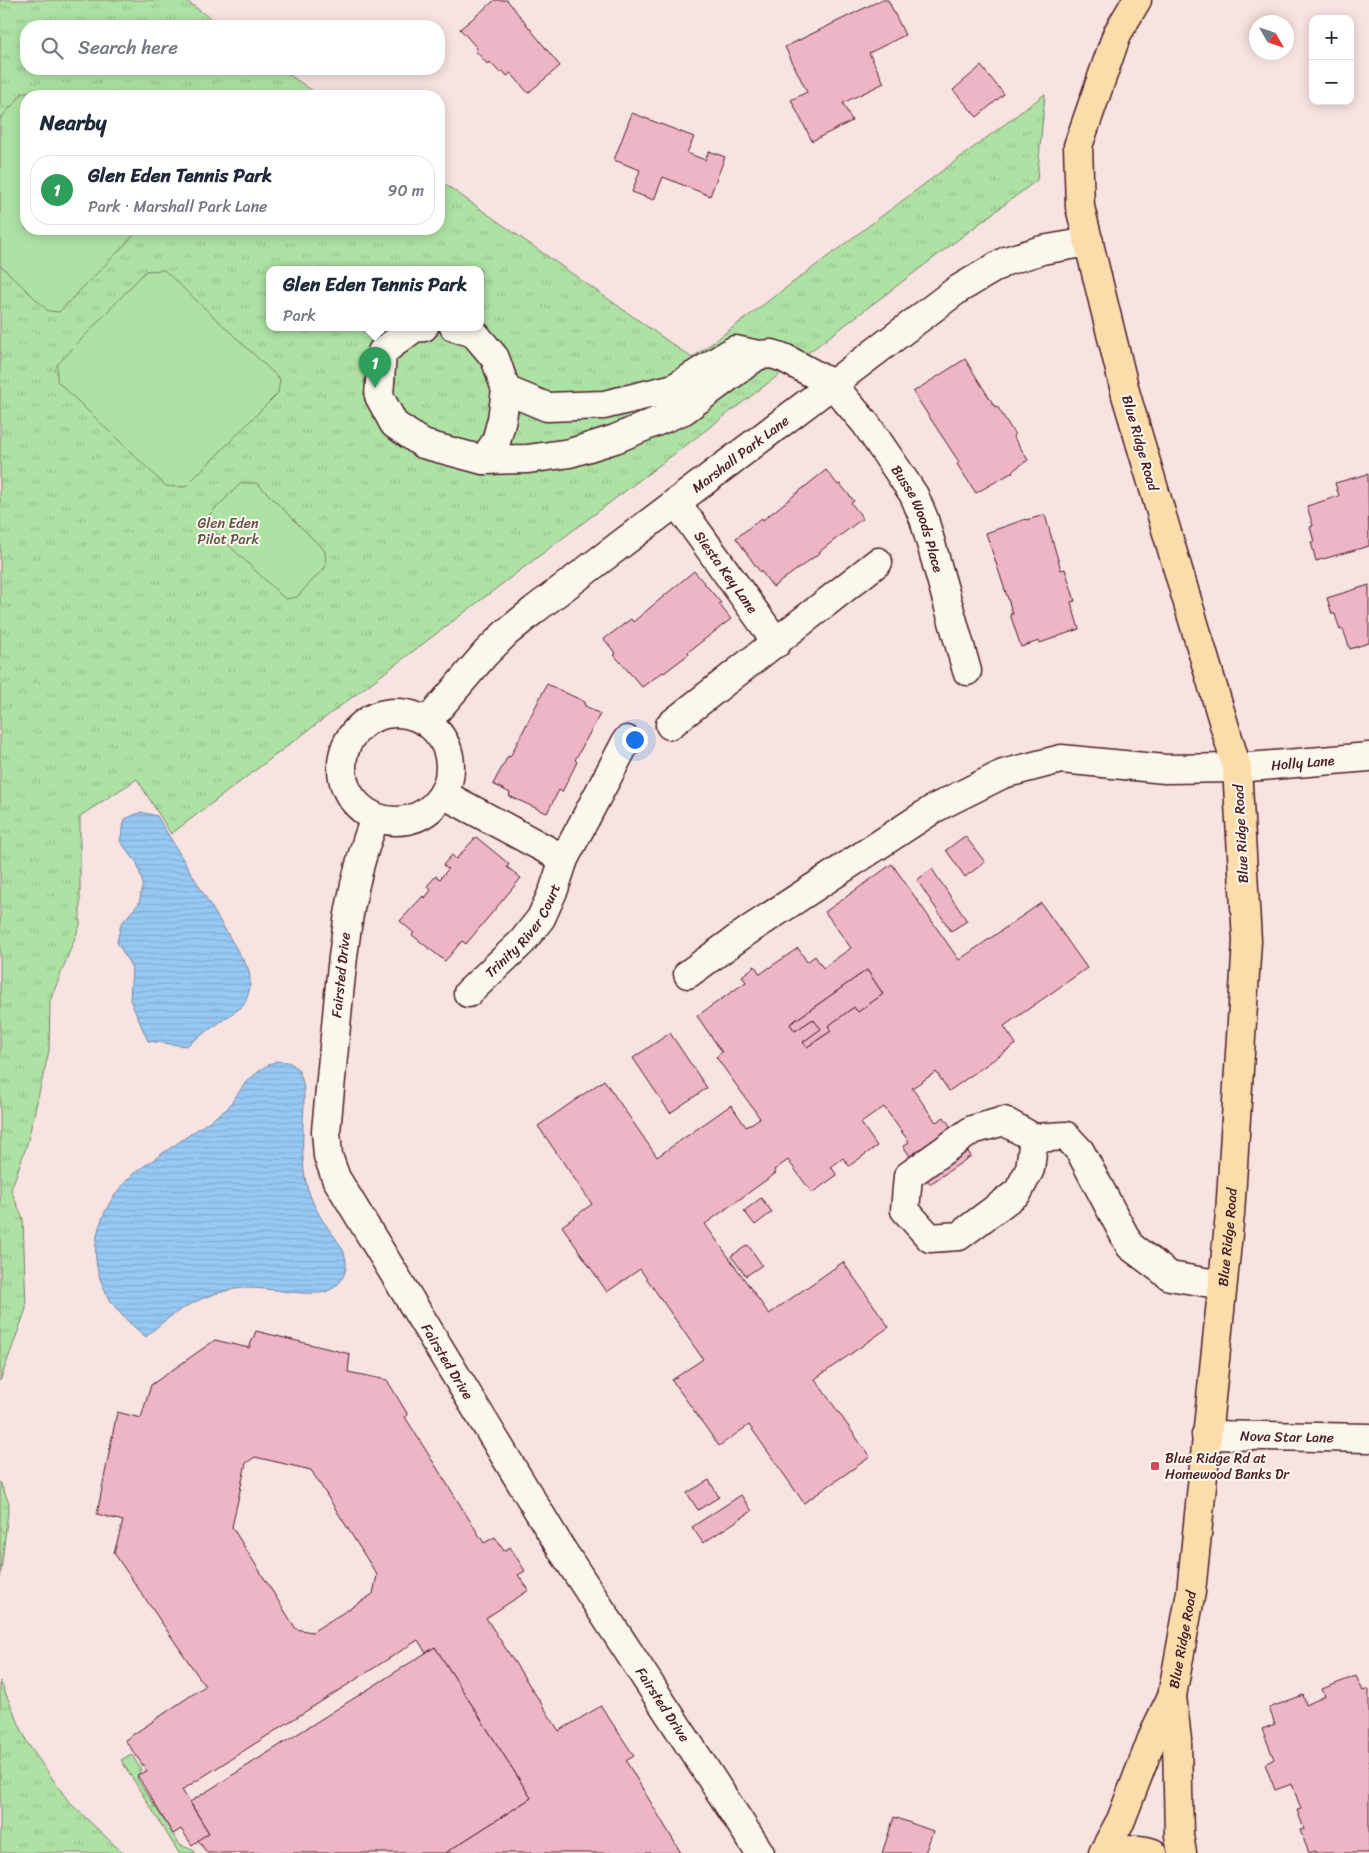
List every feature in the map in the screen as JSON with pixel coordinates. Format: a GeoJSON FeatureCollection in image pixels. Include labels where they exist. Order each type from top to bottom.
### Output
{"type":"FeatureCollection","features":[{"type":"Feature","properties":{"kind":"main road","name":"Blue Ridge Road"},"geometry":{"type":"LineString","coordinates":[[1103,1853],[1121,1820],[1155,1731],[1172,1696],[1192,1592],[1206,1435],[1230,1214],[1247,941],[1237,768],[1126,395],[1080,207],[1078,146],[1117,34],[1137,0]]}},
{"type":"Feature","properties":{"kind":"main road","name":"Blue Ridge Road"},"geometry":{"type":"LineString","coordinates":[[1172,1696],[1177,1740],[1179,1835],[1182,1853]]}},
{"type":"Feature","properties":{"kind":"main road"},"geometry":{"type":"LineString","coordinates":[[1114,1853],[1129,1849],[1145,1850],[1153,1853]]}},
{"type":"Feature","properties":{"kind":"street","name":"Marshall Park Lane"},"geometry":{"type":"LineString","coordinates":[[427,722],[485,654],[506,633],[534,610],[957,290],[1006,261],[1042,250],[1089,242]]}},
{"type":"Feature","properties":{"kind":"street"},"geometry":{"type":"LineString","coordinates":[[410,331],[382,352],[379,396],[394,424],[423,444],[483,460],[528,459],[570,452],[615,439],[684,410],[758,355]]}},
{"type":"Feature","properties":{"kind":"street"},"geometry":{"type":"LineString","coordinates":[[467,331],[474,333],[495,358],[506,390],[502,419],[496,442],[483,460]]}},
{"type":"Feature","properties":{"kind":"street","name":"Busse Woods Place"},"geometry":{"type":"LineString","coordinates":[[506,390],[547,407],[604,405],[674,388],[735,350],[758,355],[772,354],[792,361],[832,384],[866,424],[914,495],[924,519],[967,671]]}},
{"type":"Feature","properties":{"kind":"street","name":"Siesta Key Lane"},"geometry":{"type":"LineString","coordinates":[[676,502],[777,642]]}},
{"type":"Feature","properties":{"kind":"street"},"geometry":{"type":"LineString","coordinates":[[670,725],[878,562]]}},
{"type":"Feature","properties":{"kind":"street"},"geometry":{"type":"LineString","coordinates":[[385,714],[407,714],[427,722],[443,739],[450,761],[448,784],[444,794],[436,805],[417,818],[394,822],[375,818],[356,806],[346,790],[341,772],[343,754],[350,737],[366,722],[385,714]]}},
{"type":"Feature","properties":{"kind":"street","name":"Trinity River Court"},"geometry":{"type":"LineString","coordinates":[[468,993],[522,942],[541,918],[554,889],[564,859],[627,740]]}},
{"type":"Feature","properties":{"kind":"street","name":"Holly Lane"},"geometry":{"type":"LineString","coordinates":[[688,974],[749,930],[935,808],[1004,774],[1061,760],[1165,769],[1237,768],[1369,757]]}},
{"type":"Feature","properties":{"kind":"street"},"geometry":{"type":"LineString","coordinates":[[444,794],[564,859]]}},
{"type":"Feature","properties":{"kind":"street","name":"Fairsted Drive"},"geometry":{"type":"LineString","coordinates":[[375,818],[356,875],[343,948],[326,1132],[328,1156],[336,1178],[562,1550],[760,1853]]}},
{"type":"Feature","properties":{"kind":"street"},"geometry":{"type":"LineString","coordinates":[[1034,1138],[1030,1169],[1018,1192],[959,1236],[930,1238],[905,1210],[908,1176],[972,1130],[1004,1121],[1034,1138],[1066,1136],[1080,1151],[1130,1246],[1170,1276],[1222,1285]]}},
{"type":"Feature","properties":{"kind":"street","name":"Nova Star Lane"},"geometry":{"type":"LineString","coordinates":[[1206,1435],[1369,1438]]}},
{"type":"Feature","properties":{"kind":"green space","name":"Glen Eden Pilot Park"},"geometry":{"type":"Polygon","coordinates":[[[0,0],[185,0],[213,20],[20,20],[20,75],[290,75],[311,90],[20,90],[20,235],[445,235],[445,184],[692,358],[1045,94],[1037,180],[171,834],[137,779],[80,816],[80,925],[50,1001],[49,1051],[27,1144],[11,1190],[23,1219],[26,1309],[0,1381],[0,0]]]}},
{"type":"Feature","properties":{"kind":"green space"},"geometry":{"type":"Polygon","coordinates":[[[20,96],[20,235],[134,235],[59,312],[48,311],[0,265],[0,119],[20,96]]]}},
{"type":"Feature","properties":{"kind":"green space"},"geometry":{"type":"Polygon","coordinates":[[[164,270],[280,379],[278,393],[185,487],[166,486],[57,381],[57,365],[146,271],[164,270]]]}},
{"type":"Feature","properties":{"kind":"green space"},"geometry":{"type":"Polygon","coordinates":[[[241,483],[257,483],[325,551],[326,566],[297,597],[285,599],[209,526],[208,516],[241,483]]]}},
{"type":"Feature","properties":{"kind":"green space"},"geometry":{"type":"Polygon","coordinates":[[[0,1482],[9,1503],[0,1579],[0,1482]]]}},
{"type":"Feature","properties":{"kind":"green space"},"geometry":{"type":"Polygon","coordinates":[[[0,1681],[28,1744],[69,1802],[123,1853],[0,1853],[0,1681]]]}},
{"type":"Feature","properties":{"kind":"green space"},"geometry":{"type":"Polygon","coordinates":[[[131,1754],[141,1769],[137,1779],[180,1845],[196,1853],[179,1853],[121,1760],[131,1754]]]}},
{"type":"Feature","properties":{"kind":"water"},"geometry":{"type":"Polygon","coordinates":[[[141,812],[157,816],[248,968],[250,978],[250,988],[243,1006],[186,1046],[148,1041],[130,1000],[132,968],[117,942],[121,924],[139,903],[143,884],[137,863],[120,841],[125,819],[141,812]]]}},
{"type":"Feature","properties":{"kind":"water"},"geometry":{"type":"Polygon","coordinates":[[[276,1061],[287,1062],[294,1066],[302,1080],[304,1090],[303,1164],[307,1186],[316,1209],[344,1252],[346,1263],[342,1278],[334,1288],[321,1293],[297,1293],[245,1288],[222,1292],[187,1306],[146,1337],[120,1313],[103,1286],[97,1269],[96,1252],[97,1235],[102,1218],[110,1202],[134,1173],[227,1109],[246,1082],[263,1068],[276,1061]]]}},
{"type":"Feature","properties":{"kind":"building"},"geometry":{"type":"Polygon","coordinates":[[[495,0],[507,0],[560,66],[528,93],[511,73],[507,76],[503,71],[500,73],[490,62],[487,64],[475,50],[477,48],[460,29],[495,0]]]}},
{"type":"Feature","properties":{"kind":"building"},"geometry":{"type":"Polygon","coordinates":[[[881,0],[888,0],[905,35],[869,53],[884,83],[843,103],[852,121],[812,141],[791,100],[807,92],[785,47],[881,0]]]}},
{"type":"Feature","properties":{"kind":"building"},"geometry":{"type":"Polygon","coordinates":[[[981,66],[1004,94],[977,117],[953,90],[981,66]]]}},
{"type":"Feature","properties":{"kind":"building"},"geometry":{"type":"Polygon","coordinates":[[[632,113],[694,137],[687,153],[705,160],[709,151],[725,157],[710,196],[663,177],[654,200],[632,192],[640,170],[614,160],[632,113]]]}},
{"type":"Feature","properties":{"kind":"building"},"geometry":{"type":"Polygon","coordinates":[[[965,359],[995,407],[997,406],[1028,460],[1013,472],[976,493],[957,464],[959,462],[913,392],[965,359]]]}},
{"type":"Feature","properties":{"kind":"building"},"geometry":{"type":"Polygon","coordinates":[[[826,470],[854,501],[851,503],[863,518],[820,553],[773,587],[736,538],[762,518],[763,520],[826,470]]]}},
{"type":"Feature","properties":{"kind":"building"},"geometry":{"type":"Polygon","coordinates":[[[1368,474],[1369,546],[1316,561],[1311,542],[1314,542],[1310,527],[1313,526],[1307,506],[1339,496],[1335,483],[1368,474]]]}},
{"type":"Feature","properties":{"kind":"building"},"geometry":{"type":"Polygon","coordinates":[[[1045,515],[1061,570],[1065,569],[1075,601],[1071,602],[1079,629],[1040,643],[1039,641],[1021,647],[1010,614],[1013,614],[986,533],[1026,519],[1045,515]]]}},
{"type":"Feature","properties":{"kind":"building"},"geometry":{"type":"Polygon","coordinates":[[[694,571],[721,603],[719,604],[731,619],[688,652],[689,654],[642,687],[614,655],[616,654],[604,639],[631,619],[633,622],[694,571]]]}},
{"type":"Feature","properties":{"kind":"building"},"geometry":{"type":"Polygon","coordinates":[[[1369,585],[1369,643],[1350,649],[1343,629],[1340,630],[1335,614],[1332,614],[1327,598],[1369,585]]]}},
{"type":"Feature","properties":{"kind":"building"},"geometry":{"type":"Polygon","coordinates":[[[547,684],[585,702],[584,705],[600,714],[575,760],[577,762],[562,792],[559,790],[547,813],[509,796],[510,793],[493,784],[508,756],[510,757],[547,684]]]}},
{"type":"Feature","properties":{"kind":"building"},"geometry":{"type":"Polygon","coordinates":[[[965,836],[985,862],[965,877],[946,850],[965,836]]]}},
{"type":"Feature","properties":{"kind":"building"},"geometry":{"type":"Polygon","coordinates":[[[476,837],[509,864],[507,867],[521,878],[466,944],[462,941],[445,961],[412,935],[414,933],[400,921],[423,896],[425,898],[431,890],[427,886],[436,876],[440,879],[448,869],[443,865],[452,855],[456,859],[476,837]]]}},
{"type":"Feature","properties":{"kind":"building"},"geometry":{"type":"Polygon","coordinates":[[[892,864],[959,960],[1041,903],[1087,968],[1004,1026],[1016,1044],[949,1091],[936,1072],[912,1088],[936,1122],[944,1117],[971,1156],[930,1184],[903,1146],[909,1142],[884,1107],[861,1123],[877,1146],[849,1166],[843,1158],[831,1167],[837,1175],[812,1193],[788,1160],[774,1170],[776,1173],[705,1224],[769,1314],[843,1262],[889,1327],[815,1379],[870,1457],[804,1503],[749,1425],[719,1446],[672,1380],[703,1359],[640,1269],[607,1292],[562,1226],[592,1204],[538,1126],[604,1080],[657,1157],[731,1105],[746,1127],[760,1118],[716,1057],[722,1052],[697,1016],[746,982],[742,976],[755,966],[760,974],[798,948],[807,962],[815,956],[823,968],[851,948],[825,912],[892,864]],[[867,970],[790,1024],[795,1031],[813,1019],[821,1029],[803,1042],[807,1047],[831,1031],[828,1026],[854,1007],[858,1012],[883,994],[867,970]]]}},
{"type":"Feature","properties":{"kind":"building"},"geometry":{"type":"Polygon","coordinates":[[[932,869],[967,921],[951,931],[917,880],[932,869]]]}},
{"type":"Feature","properties":{"kind":"building"},"geometry":{"type":"Polygon","coordinates":[[[867,970],[883,994],[858,1012],[854,1007],[828,1026],[831,1031],[807,1047],[803,1042],[821,1029],[813,1019],[795,1031],[790,1024],[867,970]]]}},
{"type":"Feature","properties":{"kind":"building"},"geometry":{"type":"Polygon","coordinates":[[[670,1033],[707,1088],[670,1113],[633,1058],[670,1033]]]}},
{"type":"Feature","properties":{"kind":"building"},"geometry":{"type":"Polygon","coordinates":[[[761,1198],[772,1212],[755,1225],[744,1211],[761,1198]]]}},
{"type":"Feature","properties":{"kind":"building"},"geometry":{"type":"Polygon","coordinates":[[[748,1245],[762,1265],[746,1276],[731,1256],[748,1245]]]}},
{"type":"Feature","properties":{"kind":"building"},"geometry":{"type":"Polygon","coordinates":[[[256,1331],[350,1354],[348,1372],[387,1380],[408,1415],[405,1417],[484,1543],[495,1537],[504,1551],[510,1547],[525,1571],[518,1575],[529,1590],[486,1618],[559,1731],[601,1706],[634,1756],[626,1761],[681,1853],[445,1853],[531,1798],[435,1647],[426,1653],[418,1640],[182,1790],[209,1833],[192,1845],[181,1829],[173,1834],[137,1775],[147,1771],[125,1740],[205,1686],[114,1553],[123,1521],[97,1514],[117,1412],[141,1418],[151,1385],[215,1340],[249,1348],[256,1331]],[[255,1457],[246,1463],[232,1527],[296,1629],[312,1632],[373,1594],[377,1575],[311,1470],[255,1457]]]}},
{"type":"Feature","properties":{"kind":"building"},"geometry":{"type":"Polygon","coordinates":[[[709,1480],[719,1497],[698,1510],[687,1493],[709,1480]]]}},
{"type":"Feature","properties":{"kind":"building"},"geometry":{"type":"Polygon","coordinates":[[[741,1495],[752,1511],[703,1543],[692,1527],[741,1495]]]}},
{"type":"Feature","properties":{"kind":"building"},"geometry":{"type":"Polygon","coordinates":[[[435,1647],[531,1798],[445,1853],[207,1853],[198,1840],[209,1833],[190,1802],[435,1647]]]}},
{"type":"Feature","properties":{"kind":"building"},"geometry":{"type":"Polygon","coordinates":[[[1356,1676],[1363,1691],[1369,1689],[1369,1853],[1316,1853],[1316,1851],[1309,1853],[1300,1830],[1304,1829],[1297,1810],[1301,1809],[1292,1784],[1275,1790],[1265,1764],[1274,1759],[1262,1729],[1275,1724],[1269,1708],[1303,1695],[1306,1705],[1325,1696],[1322,1689],[1356,1676]]]}},
{"type":"Feature","properties":{"kind":"building"},"geometry":{"type":"Polygon","coordinates":[[[894,1817],[933,1831],[925,1853],[882,1853],[894,1817]]]}},
{"type":"Feature","properties":{"kind":"place","name":"Glen Eden Tennis Park"},"geometry":{"type":"Point","coordinates":[375,388]}},
{"type":"Feature","properties":{"kind":"place","name":"Blue Ridge Rd at Homewood Banks Dr"},"geometry":{"type":"Point","coordinates":[1155,1466]}}]}
